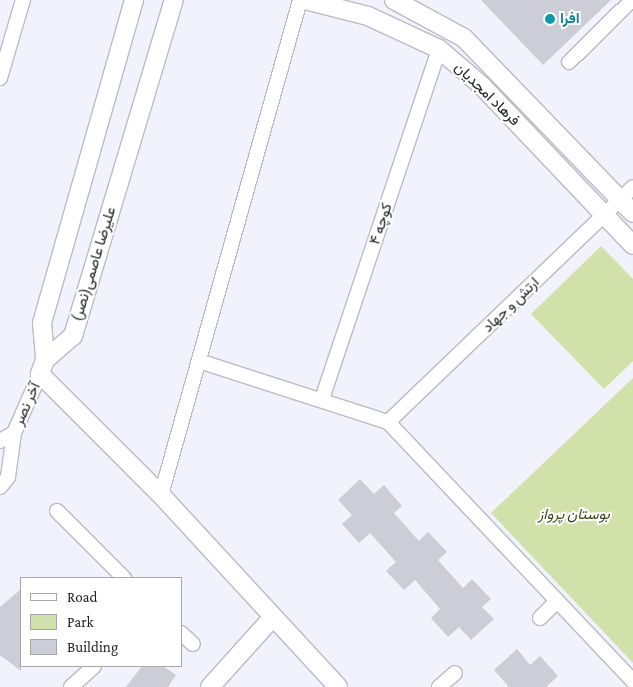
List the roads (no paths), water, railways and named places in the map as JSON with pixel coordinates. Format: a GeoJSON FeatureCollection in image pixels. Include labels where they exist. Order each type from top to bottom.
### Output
{"type":"FeatureCollection","features":[{"type":"Feature","properties":{"kind":"street"},"geometry":{"type":"LineString","coordinates":[[0,78],[23,0]]}},
{"type":"Feature","properties":{"kind":"street"},"geometry":{"type":"LineString","coordinates":[[134,0],[42,323],[42,367],[338,687]]}},
{"type":"Feature","properties":{"kind":"street","name":"علیرضا عاصمی(نصر)"},"geometry":{"type":"LineString","coordinates":[[42,367],[73,336],[174,0]]}},
{"type":"Feature","properties":{"kind":"street"},"geometry":{"type":"LineString","coordinates":[[161,495],[300,0]]}},
{"type":"Feature","properties":{"kind":"street","name":"فرهاد امجدیان"},"geometry":{"type":"LineString","coordinates":[[304,0],[368,16],[439,49],[482,86],[633,245]]}},
{"type":"Feature","properties":{"kind":"street","name":"فرهاد امجدیان"},"geometry":{"type":"LineString","coordinates":[[394,0],[464,38],[633,213]]}},
{"type":"Feature","properties":{"kind":"street"},"geometry":{"type":"LineString","coordinates":[[569,62],[632,0]]}},
{"type":"Feature","properties":{"kind":"street","name":"کوچه ۴"},"geometry":{"type":"LineString","coordinates":[[322,399],[439,49]]}},
{"type":"Feature","properties":{"kind":"street","name":"ارتش و جهاد"},"geometry":{"type":"LineString","coordinates":[[388,422],[633,187]]}},
{"type":"Feature","properties":{"kind":"street"},"geometry":{"type":"LineString","coordinates":[[199,361],[322,399],[388,422],[633,681]]}},
{"type":"Feature","properties":{"kind":"street","name":"آخر نصر"},"geometry":{"type":"LineString","coordinates":[[0,487],[8,477],[14,433],[42,367]]}},
{"type":"Feature","properties":{"kind":"street"},"geometry":{"type":"LineString","coordinates":[[0,441],[14,433]]}},
{"type":"Feature","properties":{"kind":"street"},"geometry":{"type":"LineString","coordinates":[[58,510],[123,577]]}},
{"type":"Feature","properties":{"kind":"street"},"geometry":{"type":"LineString","coordinates":[[540,618],[557,601]]}},
{"type":"Feature","properties":{"kind":"street"},"geometry":{"type":"LineString","coordinates":[[210,687],[272,617]]}},
{"type":"Feature","properties":{"kind":"street"},"geometry":{"type":"LineString","coordinates":[[182,634],[193,644]]}},
{"type":"Feature","properties":{"kind":"street"},"geometry":{"type":"LineString","coordinates":[[71,687],[93,667]]}},
{"type":"Feature","properties":{"kind":"street"},"geometry":{"type":"LineString","coordinates":[[439,687],[455,673]]}},
{"type":"Feature","properties":{"kind":"place","name":"افرا"},"geometry":{"type":"Point","coordinates":[550,19]}},
{"type":"Feature","properties":{"kind":"park label","name":"بوستان پرواز"},"geometry":{"type":"Point","coordinates":[574,515]}}]}
